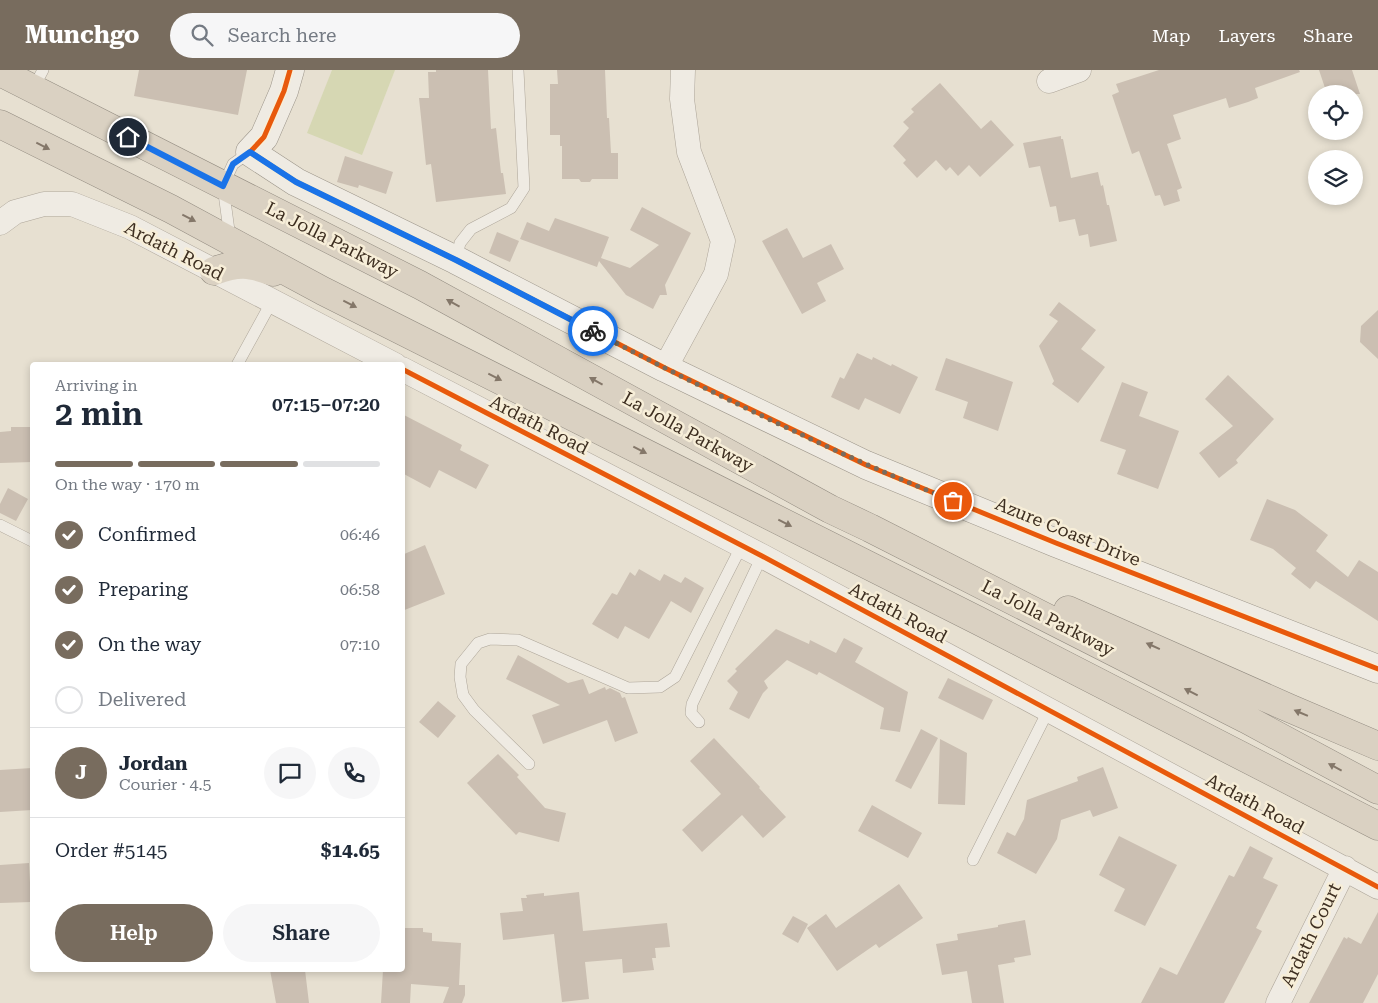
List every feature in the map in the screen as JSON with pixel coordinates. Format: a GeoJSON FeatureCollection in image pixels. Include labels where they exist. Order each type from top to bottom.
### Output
{"type":"FeatureCollection","features":[{"type":"Feature","properties":{"kind":"highway","name":"La Jolla Parkway"},"geometry":{"type":"LineString","coordinates":[[0,72],[38,79],[223,186],[420,286],[830,509],[1246,719],[1378,790]]}},
{"type":"Feature","properties":{"kind":"highway","name":"La Jolla Parkway"},"geometry":{"type":"LineString","coordinates":[[0,124],[230,240],[323,291],[977,620],[1378,826]]}},
{"type":"Feature","properties":{"kind":"highway"},"geometry":{"type":"LineString","coordinates":[[214,271],[231,265],[253,265],[323,291]]}},
{"type":"Feature","properties":{"kind":"highway"},"geometry":{"type":"LineString","coordinates":[[870,528],[1068,610],[1378,746]]}},
{"type":"Feature","properties":{"kind":"street"},"geometry":{"type":"LineString","coordinates":[[250,152],[264,137],[284,91],[290,70]]}},
{"type":"Feature","properties":{"kind":"street"},"geometry":{"type":"LineString","coordinates":[[665,368],[716,274],[723,242],[689,152],[682,99],[683,70]]}},
{"type":"Feature","properties":{"kind":"street"},"geometry":{"type":"LineString","coordinates":[[1049,80],[1079,70]]}},
{"type":"Feature","properties":{"kind":"street","name":"Azure Coast Drive"},"geometry":{"type":"LineString","coordinates":[[250,152],[296,182],[456,260],[665,368],[866,465],[1056,543],[1378,669]]}},
{"type":"Feature","properties":{"kind":"street","name":"Ardath Road"},"geometry":{"type":"LineString","coordinates":[[0,223],[15,212],[44,204],[72,204],[130,227],[389,362]]}},
{"type":"Feature","properties":{"kind":"street","name":"Ardath Road"},"geometry":{"type":"LineString","coordinates":[[405,371],[752,551],[1378,887]]}},
{"type":"Feature","properties":{"kind":"street","name":"Ardath Court"},"geometry":{"type":"LineString","coordinates":[[1278,1003],[1344,868]]}},
{"type":"Feature","properties":{"kind":"lane"},"geometry":{"type":"LineString","coordinates":[[456,260],[460,242],[471,229],[511,208],[524,188],[518,70]]}},
{"type":"Feature","properties":{"kind":"lane"},"geometry":{"type":"LineString","coordinates":[[230,240],[223,186],[233,164],[250,152]]}},
{"type":"Feature","properties":{"kind":"lane"},"geometry":{"type":"LineString","coordinates":[[239,362],[272,301]]}},
{"type":"Feature","properties":{"kind":"lane"},"geometry":{"type":"LineString","coordinates":[[0,525],[30,540]]}},
{"type":"Feature","properties":{"kind":"lane"},"geometry":{"type":"LineString","coordinates":[[699,722],[691,713],[692,704],[752,551]]}},
{"type":"Feature","properties":{"kind":"lane"},"geometry":{"type":"LineString","coordinates":[[529,764],[474,710],[463,695],[460,678],[461,664],[478,643],[490,639],[518,640],[628,688],[660,687],[675,677],[752,551]]}},
{"type":"Feature","properties":{"kind":"lane"},"geometry":{"type":"LineString","coordinates":[[973,860],[1049,710]]}},
{"type":"Feature","properties":{"kind":"green space"},"geometry":{"type":"Polygon","coordinates":[[[332,70],[395,70],[362,155],[307,133],[332,70]]]}},
{"type":"Feature","properties":{"kind":"building"},"geometry":{"type":"Polygon","coordinates":[[[139,70],[247,70],[238,115],[134,96],[139,70]]]}},
{"type":"Feature","properties":{"kind":"building"},"geometry":{"type":"Polygon","coordinates":[[[436,70],[488,70],[491,129],[496,128],[501,173],[503,173],[506,194],[436,202],[431,164],[426,165],[419,98],[429,98],[428,72],[436,72],[436,70]]]}},
{"type":"Feature","properties":{"kind":"building"},"geometry":{"type":"Polygon","coordinates":[[[557,70],[605,70],[611,153],[618,153],[618,179],[592,179],[590,182],[581,182],[579,179],[562,179],[560,135],[550,135],[550,84],[558,84],[557,70]]]}},
{"type":"Feature","properties":{"kind":"building"},"geometry":{"type":"Polygon","coordinates":[[[1159,70],[1299,70],[1300,72],[1255,88],[1258,98],[1248,102],[1229,108],[1226,98],[1173,115],[1181,139],[1167,144],[1182,188],[1177,190],[1180,201],[1164,206],[1160,195],[1155,196],[1139,151],[1132,154],[1112,95],[1119,92],[1116,84],[1159,70]]]}},
{"type":"Feature","properties":{"kind":"building"},"geometry":{"type":"Polygon","coordinates":[[[1319,70],[1352,70],[1357,85],[1324,85],[1319,70]]]}},
{"type":"Feature","properties":{"kind":"building"},"geometry":{"type":"Polygon","coordinates":[[[940,83],[981,129],[991,120],[1014,145],[980,177],[969,165],[958,176],[950,167],[946,171],[936,160],[917,178],[903,163],[906,160],[893,146],[909,128],[903,122],[914,112],[911,109],[940,83]]]}},
{"type":"Feature","properties":{"kind":"building"},"geometry":{"type":"Polygon","coordinates":[[[1061,136],[1071,178],[1098,172],[1107,205],[1109,205],[1117,241],[1090,247],[1088,234],[1079,236],[1075,219],[1059,222],[1056,206],[1050,207],[1040,166],[1029,168],[1023,143],[1061,136]]]}},
{"type":"Feature","properties":{"kind":"building"},"geometry":{"type":"Polygon","coordinates":[[[345,156],[393,172],[386,194],[359,185],[358,188],[337,182],[345,156]]]}},
{"type":"Feature","properties":{"kind":"building"},"geometry":{"type":"Polygon","coordinates":[[[642,207],[691,233],[665,285],[667,295],[660,295],[653,309],[626,295],[599,261],[597,267],[520,239],[527,222],[549,231],[555,218],[609,237],[601,258],[630,268],[659,245],[630,230],[642,207]]]}},
{"type":"Feature","properties":{"kind":"building"},"geometry":{"type":"Polygon","coordinates":[[[787,228],[803,258],[831,244],[844,269],[817,283],[826,301],[802,314],[762,241],[787,228]]]}},
{"type":"Feature","properties":{"kind":"building"},"geometry":{"type":"Polygon","coordinates":[[[497,232],[519,241],[510,262],[489,253],[497,232]]]}},
{"type":"Feature","properties":{"kind":"building"},"geometry":{"type":"Polygon","coordinates":[[[1059,302],[1096,330],[1081,349],[1105,367],[1078,403],[1052,384],[1054,381],[1039,346],[1058,321],[1049,315],[1059,302]]]}},
{"type":"Feature","properties":{"kind":"building"},"geometry":{"type":"Polygon","coordinates":[[[1378,310],[1378,359],[1360,342],[1361,326],[1378,310]]]}},
{"type":"Feature","properties":{"kind":"building"},"geometry":{"type":"Polygon","coordinates":[[[857,353],[872,360],[873,357],[891,366],[892,364],[918,377],[900,414],[865,398],[859,410],[831,397],[840,377],[844,379],[857,353]]]}},
{"type":"Feature","properties":{"kind":"building"},"geometry":{"type":"Polygon","coordinates":[[[946,358],[1013,382],[998,431],[963,418],[968,402],[935,390],[946,358]]]}},
{"type":"Feature","properties":{"kind":"building"},"geometry":{"type":"Polygon","coordinates":[[[1228,375],[1274,419],[1236,460],[1238,463],[1219,478],[1199,453],[1233,426],[1205,399],[1228,375]]]}},
{"type":"Feature","properties":{"kind":"building"},"geometry":{"type":"Polygon","coordinates":[[[1122,382],[1148,392],[1139,416],[1179,431],[1158,489],[1117,474],[1126,450],[1100,441],[1122,382]]]}},
{"type":"Feature","properties":{"kind":"building"},"geometry":{"type":"Polygon","coordinates":[[[405,416],[462,445],[460,450],[489,465],[476,489],[439,470],[430,488],[405,475],[405,416]]]}},
{"type":"Feature","properties":{"kind":"building"},"geometry":{"type":"Polygon","coordinates":[[[11,427],[30,427],[30,462],[0,463],[0,432],[11,431],[11,427]]]}},
{"type":"Feature","properties":{"kind":"building"},"geometry":{"type":"Polygon","coordinates":[[[8,488],[28,499],[16,521],[0,513],[0,504],[8,488]]]}},
{"type":"Feature","properties":{"kind":"building"},"geometry":{"type":"Polygon","coordinates":[[[1267,499],[1295,510],[1328,535],[1316,551],[1348,577],[1359,560],[1378,572],[1378,621],[1316,581],[1310,589],[1291,574],[1296,568],[1273,549],[1250,540],[1267,499]]]}},
{"type":"Feature","properties":{"kind":"building"},"geometry":{"type":"Polygon","coordinates":[[[425,545],[445,594],[405,610],[405,554],[425,545]]]}},
{"type":"Feature","properties":{"kind":"building"},"geometry":{"type":"Polygon","coordinates":[[[639,569],[660,581],[664,574],[681,583],[685,577],[704,588],[691,613],[671,601],[649,639],[625,626],[618,639],[592,624],[612,593],[617,595],[630,572],[635,576],[639,569]]]}},
{"type":"Feature","properties":{"kind":"building"},"geometry":{"type":"Polygon","coordinates":[[[776,629],[809,644],[810,640],[836,653],[844,638],[863,648],[855,662],[908,692],[900,732],[880,729],[884,708],[819,672],[817,675],[787,660],[764,681],[768,688],[763,693],[749,719],[729,709],[738,692],[727,681],[737,671],[735,669],[776,629]]]}},
{"type":"Feature","properties":{"kind":"building"},"geometry":{"type":"Polygon","coordinates":[[[518,655],[568,683],[583,679],[589,694],[605,687],[606,690],[610,688],[620,693],[622,698],[625,697],[638,733],[615,742],[607,720],[543,744],[532,715],[560,705],[506,679],[518,655]]]}},
{"type":"Feature","properties":{"kind":"building"},"geometry":{"type":"Polygon","coordinates":[[[948,678],[993,700],[983,720],[938,698],[948,678]]]}},
{"type":"Feature","properties":{"kind":"building"},"geometry":{"type":"Polygon","coordinates":[[[438,701],[456,716],[438,738],[419,722],[438,701]]]}},
{"type":"Feature","properties":{"kind":"building"},"geometry":{"type":"Polygon","coordinates":[[[921,729],[938,738],[911,789],[895,781],[921,729]]]}},
{"type":"Feature","properties":{"kind":"building"},"geometry":{"type":"Polygon","coordinates":[[[714,738],[786,817],[763,838],[742,815],[702,852],[682,830],[721,794],[690,761],[714,738]]]}},
{"type":"Feature","properties":{"kind":"building"},"geometry":{"type":"Polygon","coordinates":[[[940,739],[967,753],[965,805],[938,804],[940,739]]]}},
{"type":"Feature","properties":{"kind":"building"},"geometry":{"type":"Polygon","coordinates":[[[498,754],[519,775],[517,777],[545,808],[566,813],[559,842],[519,832],[516,835],[467,783],[498,754]]]}},
{"type":"Feature","properties":{"kind":"building"},"geometry":{"type":"Polygon","coordinates":[[[1103,767],[1118,808],[1093,817],[1090,810],[1061,820],[1057,839],[1036,874],[997,853],[1007,832],[1015,836],[1024,819],[1027,800],[1078,781],[1077,777],[1103,767]]]}},
{"type":"Feature","properties":{"kind":"building"},"geometry":{"type":"Polygon","coordinates":[[[30,768],[30,810],[0,812],[0,770],[30,768]]]}},
{"type":"Feature","properties":{"kind":"building"},"geometry":{"type":"Polygon","coordinates":[[[872,805],[922,833],[908,858],[858,831],[872,805]]]}},
{"type":"Feature","properties":{"kind":"building"},"geometry":{"type":"Polygon","coordinates":[[[1119,836],[1177,865],[1145,926],[1114,911],[1125,889],[1099,875],[1119,836]]]}},
{"type":"Feature","properties":{"kind":"building"},"geometry":{"type":"Polygon","coordinates":[[[1250,846],[1273,858],[1263,878],[1278,885],[1256,928],[1262,931],[1224,1003],[1141,1003],[1160,967],[1177,975],[1229,875],[1234,877],[1250,846]]]}},
{"type":"Feature","properties":{"kind":"building"},"geometry":{"type":"Polygon","coordinates":[[[29,863],[30,902],[0,903],[0,865],[29,863]]]}},
{"type":"Feature","properties":{"kind":"building"},"geometry":{"type":"Polygon","coordinates":[[[899,884],[923,918],[879,948],[876,944],[837,971],[807,928],[826,914],[836,928],[899,884]]]}},
{"type":"Feature","properties":{"kind":"building"},"geometry":{"type":"Polygon","coordinates":[[[579,892],[583,931],[667,923],[670,947],[655,948],[656,958],[652,958],[654,970],[623,973],[622,959],[585,962],[589,999],[562,1002],[554,934],[503,940],[500,913],[523,911],[521,898],[527,898],[526,895],[544,893],[544,896],[579,892]]]}},
{"type":"Feature","properties":{"kind":"building"},"geometry":{"type":"Polygon","coordinates":[[[1378,912],[1378,974],[1363,1003],[1309,1003],[1344,937],[1347,939],[1348,937],[1361,944],[1378,912]]]}},
{"type":"Feature","properties":{"kind":"building"},"geometry":{"type":"Polygon","coordinates":[[[793,916],[808,924],[798,943],[782,934],[793,916]]]}},
{"type":"Feature","properties":{"kind":"building"},"geometry":{"type":"Polygon","coordinates":[[[1025,920],[1031,955],[1014,958],[1015,962],[998,965],[1004,1003],[972,1003],[967,971],[942,975],[936,944],[958,940],[957,934],[1025,920]]]}},
{"type":"Feature","properties":{"kind":"building"},"geometry":{"type":"Polygon","coordinates":[[[405,928],[423,928],[423,932],[432,933],[432,941],[461,943],[459,985],[465,985],[465,995],[462,1003],[443,1003],[449,987],[411,984],[410,1003],[381,1003],[383,972],[405,972],[405,928]]]}},
{"type":"Feature","properties":{"kind":"building"},"geometry":{"type":"Polygon","coordinates":[[[270,972],[305,972],[309,1003],[276,1003],[270,972]]]}},
{"type":"Feature","properties":{"kind":"cycle path"},"geometry":{"type":"LineString","coordinates":[[290,70],[284,91],[264,137],[250,152],[296,182],[456,260],[665,368],[866,465],[1056,543],[1378,669]]}},
{"type":"Feature","properties":{"kind":"cycle path"},"geometry":{"type":"LineString","coordinates":[[405,371],[762,556],[1378,887]]}},
{"type":"Feature","properties":{"kind":"way so far"},"geometry":{"type":"LineString","coordinates":[[593,331],[866,465],[953,501]]}},
{"type":"Feature","properties":{"kind":"route"},"geometry":{"type":"LineString","coordinates":[[128,137],[223,186],[233,164],[250,152],[296,182],[456,260],[593,331]]}}]}
